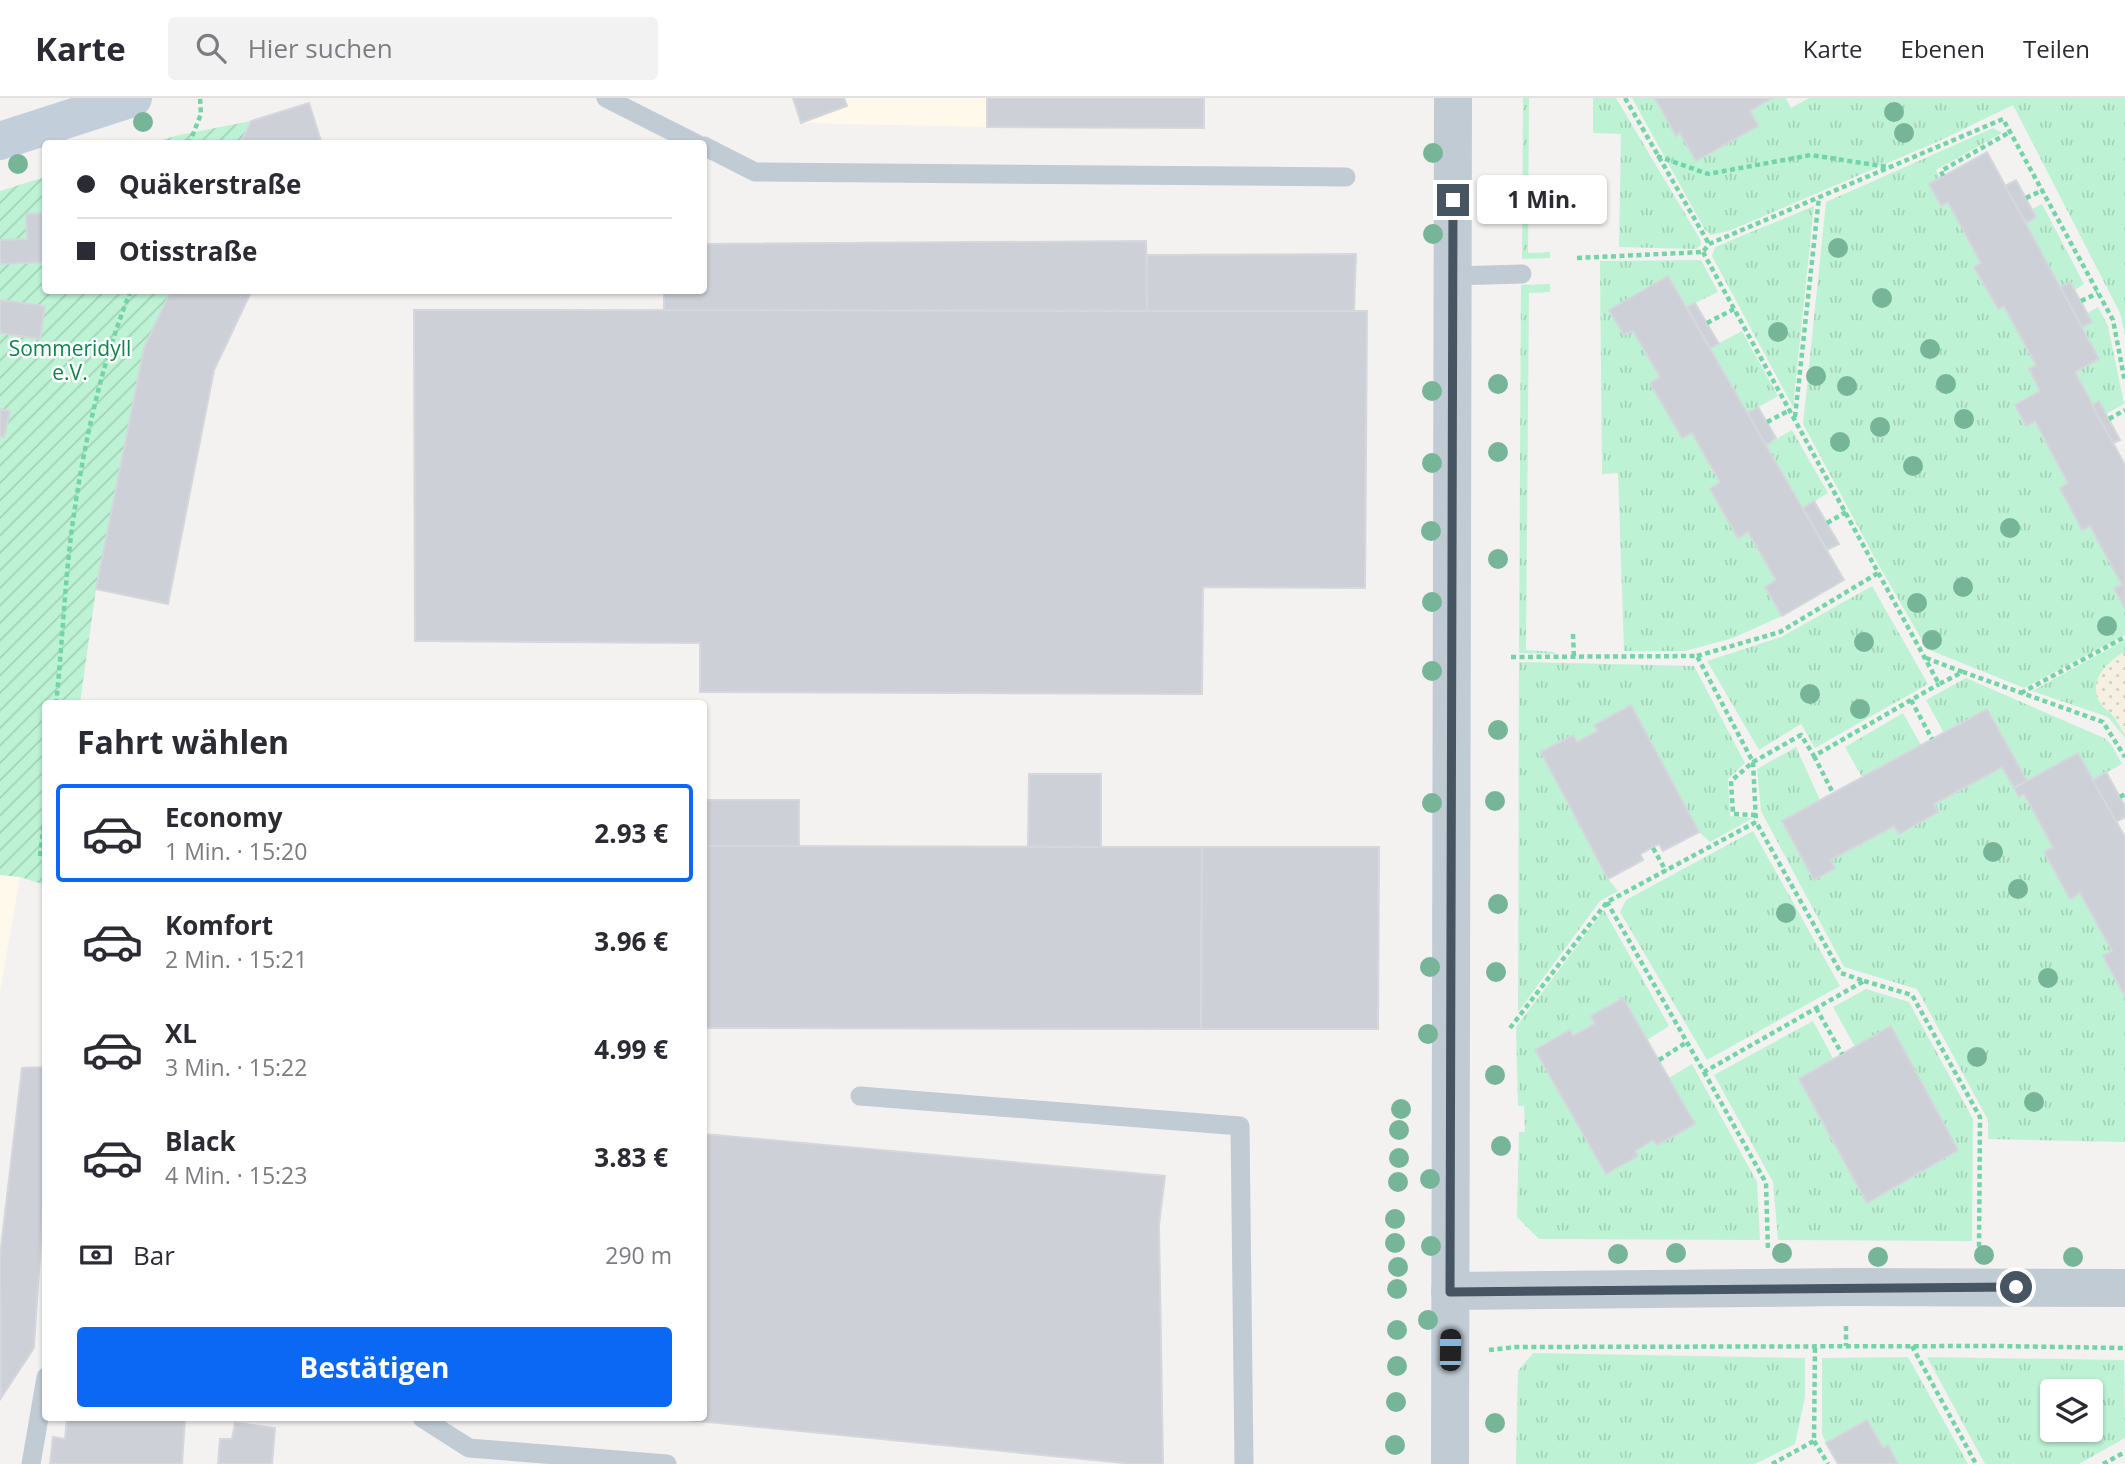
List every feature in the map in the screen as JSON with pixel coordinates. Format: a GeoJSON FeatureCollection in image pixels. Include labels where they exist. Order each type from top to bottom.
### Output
{"type":"FeatureCollection","features":[{"type":"Feature","properties":{"kind":"main road"},"geometry":{"type":"LineString","coordinates":[[0,141],[133,98]]}},
{"type":"Feature","properties":{"kind":"street"},"geometry":{"type":"LineString","coordinates":[[1450,1464],[1453,98]]}},
{"type":"Feature","properties":{"kind":"street"},"geometry":{"type":"LineString","coordinates":[[1450,1292],[1834,1287],[2125,1288]]}},
{"type":"Feature","properties":{"kind":"lane"},"geometry":{"type":"LineString","coordinates":[[606,98],[690,140]]}},
{"type":"Feature","properties":{"kind":"lane"},"geometry":{"type":"LineString","coordinates":[[707,148],[755,172],[1346,177]]}},
{"type":"Feature","properties":{"kind":"lane"},"geometry":{"type":"LineString","coordinates":[[1453,276],[1521,274]]}},
{"type":"Feature","properties":{"kind":"lane"},"geometry":{"type":"LineString","coordinates":[[860,1096],[1240,1126],[1244,1464]]}},
{"type":"Feature","properties":{"kind":"lane"},"geometry":{"type":"LineString","coordinates":[[31,1464],[42,1400]]}},
{"type":"Feature","properties":{"kind":"lane"},"geometry":{"type":"LineString","coordinates":[[427,1421],[469,1448],[667,1464]]}},
{"type":"Feature","properties":{"kind":"path"},"geometry":{"type":"LineString","coordinates":[[191,140],[201,114],[200,98]]}},
{"type":"Feature","properties":{"kind":"path"},"geometry":{"type":"LineString","coordinates":[[1625,98],[1709,244]]}},
{"type":"Feature","properties":{"kind":"path"},"geometry":{"type":"LineString","coordinates":[[1703,252],[1709,244],[2003,119],[2113,320],[2125,382]]}},
{"type":"Feature","properties":{"kind":"path"},"geometry":{"type":"LineString","coordinates":[[1943,176],[1941,171],[2010,132]]}},
{"type":"Feature","properties":{"kind":"path"},"geometry":{"type":"LineString","coordinates":[[1657,156],[1708,174],[1811,155],[1889,167]]}},
{"type":"Feature","properties":{"kind":"path"},"geometry":{"type":"LineString","coordinates":[[2026,198],[2043,190]]}},
{"type":"Feature","properties":{"kind":"path"},"geometry":{"type":"LineString","coordinates":[[1795,417],[1819,197]]}},
{"type":"Feature","properties":{"kind":"path"},"geometry":{"type":"LineString","coordinates":[[1577,258],[1703,252]]}},
{"type":"Feature","properties":{"kind":"path"},"geometry":{"type":"LineString","coordinates":[[1703,252],[1939,684]]}},
{"type":"Feature","properties":{"kind":"path"},"geometry":{"type":"LineString","coordinates":[[2081,301],[2098,293]]}},
{"type":"Feature","properties":{"kind":"path"},"geometry":{"type":"LineString","coordinates":[[56,700],[77,496],[95,407],[117,324],[129,294]]}},
{"type":"Feature","properties":{"kind":"path"},"geometry":{"type":"LineString","coordinates":[[1707,323],[1734,309]]}},
{"type":"Feature","properties":{"kind":"path"},"geometry":{"type":"LineString","coordinates":[[1767,422],[1790,410]]}},
{"type":"Feature","properties":{"kind":"path"},"geometry":{"type":"LineString","coordinates":[[2109,419],[2125,410]]}},
{"type":"Feature","properties":{"kind":"path"},"geometry":{"type":"LineString","coordinates":[[1827,523],[1846,512]]}},
{"type":"Feature","properties":{"kind":"path"},"geometry":{"type":"LineString","coordinates":[[1511,657],[1696,656],[1780,632],[1878,573]]}},
{"type":"Feature","properties":{"kind":"path"},"geometry":{"type":"LineString","coordinates":[[1573,634],[1574,657]]}},
{"type":"Feature","properties":{"kind":"path"},"geometry":{"type":"LineString","coordinates":[[2020,693],[2125,637]]}},
{"type":"Feature","properties":{"kind":"path"},"geometry":{"type":"LineString","coordinates":[[1696,656],[1753,762],[1756,822],[1841,973],[1912,995],[1980,1117],[1979,1254]]}},
{"type":"Feature","properties":{"kind":"path"},"geometry":{"type":"LineString","coordinates":[[1926,658],[2103,722],[2125,757]]}},
{"type":"Feature","properties":{"kind":"path"},"geometry":{"type":"LineString","coordinates":[[1814,756],[1964,672]]}},
{"type":"Feature","properties":{"kind":"path"},"geometry":{"type":"LineString","coordinates":[[1911,700],[1932,739]]}},
{"type":"Feature","properties":{"kind":"path"},"geometry":{"type":"LineString","coordinates":[[1756,815],[1733,814],[1731,781],[1753,762],[1801,736],[1833,793]]}},
{"type":"Feature","properties":{"kind":"path"},"geometry":{"type":"LineString","coordinates":[[1510,1028],[1607,902],[1756,822]]}},
{"type":"Feature","properties":{"kind":"path"},"geometry":{"type":"LineString","coordinates":[[40,856],[42,839]]}},
{"type":"Feature","properties":{"kind":"path"},"geometry":{"type":"LineString","coordinates":[[1653,848],[1666,871]]}},
{"type":"Feature","properties":{"kind":"path"},"geometry":{"type":"LineString","coordinates":[[1607,902],[1766,1183],[1768,1253]]}},
{"type":"Feature","properties":{"kind":"path"},"geometry":{"type":"LineString","coordinates":[[1704,1072],[1864,981]]}},
{"type":"Feature","properties":{"kind":"path"},"geometry":{"type":"LineString","coordinates":[[1816,1007],[1842,1054]]}},
{"type":"Feature","properties":{"kind":"path"},"geometry":{"type":"LineString","coordinates":[[1658,1060],[1687,1042]]}},
{"type":"Feature","properties":{"kind":"path"},"geometry":{"type":"LineString","coordinates":[[1912,1346],[1976,1464]]}},
{"type":"Feature","properties":{"kind":"path"},"geometry":{"type":"LineString","coordinates":[[1489,1350],[1516,1347],[2125,1348]]}},
{"type":"Feature","properties":{"kind":"path"},"geometry":{"type":"LineString","coordinates":[[1815,1348],[1814,1441],[1828,1464]]}},
{"type":"Feature","properties":{"kind":"path"},"geometry":{"type":"LineString","coordinates":[[1772,1464],[1814,1441]]}},
{"type":"Feature","properties":{"kind":"path"},"geometry":{"type":"LineString","coordinates":[[2103,1464],[2125,1452]]}},
{"type":"Feature","properties":{"kind":"shaded area"},"geometry":{"type":"Polygon","coordinates":[[[793,98],[987,98],[987,127],[801,123],[793,98]]]}},
{"type":"Feature","properties":{"kind":"shaded area"},"geometry":{"type":"Polygon","coordinates":[[[0,875],[20,877],[0,992],[0,875]]]}},
{"type":"Feature","properties":{"kind":"green space"},"geometry":{"type":"Polygon","coordinates":[[[1523,98],[1529,98],[1528,253],[1550,252],[1550,258],[1522,259],[1523,98]]]}},
{"type":"Feature","properties":{"kind":"green space"},"geometry":{"type":"Polygon","coordinates":[[[1593,98],[1616,98],[1700,239],[1701,245],[1696,249],[1619,247],[1621,134],[1593,133],[1593,98]]]}},
{"type":"Feature","properties":{"kind":"green space"},"geometry":{"type":"Polygon","coordinates":[[[1632,98],[1655,98],[1676,135],[1680,133],[1696,161],[1758,126],[1750,111],[1772,98],[1786,98],[1791,108],[1809,98],[2125,98],[2125,335],[2120,313],[2013,105],[1939,141],[1729,231],[1711,235],[1705,230],[1632,98]]]}},
{"type":"Feature","properties":{"kind":"green space"},"geometry":{"type":"Polygon","coordinates":[[[251,121],[242,140],[162,140],[251,121]]]}},
{"type":"Feature","properties":{"kind":"green space"},"geometry":{"type":"Polygon","coordinates":[[[1993,128],[2002,133],[1936,170],[1940,178],[1929,184],[1941,206],[1948,202],[1981,263],[1974,267],[1997,309],[2004,306],[2036,365],[2029,369],[2040,391],[2015,405],[2026,426],[2035,421],[2068,483],[2060,488],[2082,529],[2090,526],[2122,585],[2115,589],[2125,608],[2125,635],[2024,688],[1927,649],[1803,424],[1826,202],[1993,128]]]}},
{"type":"Feature","properties":{"kind":"green space","name":"Sommeridyll e.V."},"geometry":{"type":"Polygon","coordinates":[[[42,178],[42,294],[170,294],[96,589],[80,700],[42,700],[42,884],[20,877],[0,875],[0,191],[42,178]]]}},
{"type":"Feature","properties":{"kind":"green space"},"geometry":{"type":"Polygon","coordinates":[[[2042,204],[2084,284],[2075,290],[2070,282],[2060,287],[2026,223],[2036,217],[2032,209],[2042,204]]]}},
{"type":"Feature","properties":{"kind":"green space"},"geometry":{"type":"Polygon","coordinates":[[[1814,206],[1793,407],[1712,256],[1715,247],[1814,206]]]}},
{"type":"Feature","properties":{"kind":"green space"},"geometry":{"type":"Polygon","coordinates":[[[1701,260],[1718,292],[1687,307],[1668,276],[1610,310],[1624,335],[1632,330],[1660,377],[1650,383],[1682,438],[1692,433],[1720,482],[1710,489],[1738,537],[1748,532],[1776,580],[1765,587],[1782,616],[1733,638],[1685,651],[1624,651],[1618,473],[1602,474],[1600,261],[1701,260]]]}},
{"type":"Feature","properties":{"kind":"green space"},"geometry":{"type":"Polygon","coordinates":[[[1550,284],[1550,292],[1529,293],[1526,650],[1555,652],[1519,653],[1521,285],[1550,284]]]}},
{"type":"Feature","properties":{"kind":"green space"},"geometry":{"type":"Polygon","coordinates":[[[2098,307],[2108,326],[2124,404],[2106,414],[2099,401],[2092,405],[2075,372],[2099,359],[2082,327],[2091,322],[2088,313],[2098,307]]]}},
{"type":"Feature","properties":{"kind":"green space"},"geometry":{"type":"Polygon","coordinates":[[[1742,331],[1778,396],[1748,413],[1710,348],[1742,331]]]}},
{"type":"Feature","properties":{"kind":"green space"},"geometry":{"type":"Polygon","coordinates":[[[1792,430],[1828,493],[1803,508],[1766,445],[1792,430]]]}},
{"type":"Feature","properties":{"kind":"green space"},"geometry":{"type":"Polygon","coordinates":[[[1872,586],[1928,684],[1815,748],[1801,724],[1759,750],[1707,661],[1781,637],[1872,586]]]}},
{"type":"Feature","properties":{"kind":"green space"},"geometry":{"type":"Polygon","coordinates":[[[2125,640],[2125,738],[2108,717],[2032,691],[2125,640]]]}},
{"type":"Feature","properties":{"kind":"green space"},"geometry":{"type":"Polygon","coordinates":[[[1519,662],[1694,666],[1745,763],[1728,779],[1730,816],[1753,818],[1710,842],[1699,832],[1631,705],[1595,725],[1598,731],[1577,742],[1572,735],[1541,752],[1608,879],[1618,891],[1600,901],[1518,1012],[1519,662]]]}},
{"type":"Feature","properties":{"kind":"green space"},"geometry":{"type":"Polygon","coordinates":[[[1966,678],[2104,738],[2111,744],[2122,764],[2093,780],[2078,753],[2027,781],[1988,709],[1944,733],[1926,700],[1966,678]]]}},
{"type":"Feature","properties":{"kind":"green space"},"geometry":{"type":"Polygon","coordinates":[[[1903,713],[1921,745],[1862,777],[1845,747],[1903,713]]]}},
{"type":"Feature","properties":{"kind":"green space"},"geometry":{"type":"Polygon","coordinates":[[[1796,747],[1820,800],[1782,821],[1814,880],[1835,868],[1830,860],[1894,826],[1899,834],[1938,812],[1934,804],[2002,767],[2019,797],[2024,794],[2053,847],[2044,852],[2071,898],[2080,893],[2112,951],[2103,956],[2125,996],[2125,1142],[1988,1139],[1988,1120],[1917,989],[1844,967],[1761,811],[1757,769],[1796,747]]]}},
{"type":"Feature","properties":{"kind":"green space"},"geometry":{"type":"Polygon","coordinates":[[[1753,831],[1840,986],[1707,1060],[1620,912],[1626,900],[1753,831]]]}},
{"type":"Feature","properties":{"kind":"green space"},"geometry":{"type":"Polygon","coordinates":[[[1604,910],[1669,1026],[1647,1040],[1623,998],[1591,1016],[1595,1024],[1573,1036],[1570,1030],[1536,1050],[1635,1151],[1653,1140],[1657,1145],[1695,1124],[1669,1078],[1692,1064],[1757,1182],[1760,1240],[1539,1239],[1517,1217],[1519,1132],[1525,1132],[1524,1106],[1518,1106],[1516,1027],[1604,910]]]}},
{"type":"Feature","properties":{"kind":"green space"},"geometry":{"type":"Polygon","coordinates":[[[1866,989],[1909,1002],[1973,1119],[1972,1241],[1778,1240],[1773,1182],[1714,1075],[1813,1021],[1834,1060],[1867,1203],[1958,1150],[1891,1026],[1855,1047],[1833,1007],[1866,989]]]}},
{"type":"Feature","properties":{"kind":"green space"},"geometry":{"type":"Polygon","coordinates":[[[1533,1353],[1805,1358],[1805,1397],[1795,1444],[1755,1464],[1516,1464],[1518,1371],[1533,1353]]]}},
{"type":"Feature","properties":{"kind":"green space"},"geometry":{"type":"Polygon","coordinates":[[[1908,1357],[1968,1464],[1898,1464],[1888,1445],[1883,1448],[1867,1420],[1826,1443],[1822,1434],[1822,1358],[1908,1357]]]}},
{"type":"Feature","properties":{"kind":"green space"},"geometry":{"type":"Polygon","coordinates":[[[1927,1357],[2124,1360],[2125,1438],[2079,1464],[1985,1464],[1927,1357]]]}},
{"type":"Feature","properties":{"kind":"sand"},"geometry":{"type":"Polygon","coordinates":[[[2125,653],[2125,735],[2112,714],[2101,704],[2096,688],[2104,668],[2125,653]]]}},
{"type":"Feature","properties":{"kind":"building"},"geometry":{"type":"Polygon","coordinates":[[[793,98],[844,98],[847,106],[801,123],[793,98]]]}},
{"type":"Feature","properties":{"kind":"building"},"geometry":{"type":"Polygon","coordinates":[[[987,98],[1204,98],[1204,128],[987,127],[987,98]]]}},
{"type":"Feature","properties":{"kind":"building"},"geometry":{"type":"Polygon","coordinates":[[[1655,98],[1772,98],[1750,111],[1758,126],[1696,161],[1680,133],[1676,136],[1655,98]]]}},
{"type":"Feature","properties":{"kind":"building"},"geometry":{"type":"Polygon","coordinates":[[[309,103],[321,140],[242,140],[251,121],[309,103]]]}},
{"type":"Feature","properties":{"kind":"building"},"geometry":{"type":"Polygon","coordinates":[[[1987,152],[2099,359],[2075,372],[2125,465],[2125,608],[2114,588],[2122,585],[2090,526],[2082,530],[2060,488],[2068,483],[2035,421],[2026,426],[2015,405],[2040,391],[2029,369],[2036,365],[2004,306],[1998,309],[1974,267],[1981,263],[1948,202],[1941,206],[1929,184],[1987,152]]]}},
{"type":"Feature","properties":{"kind":"building"},"geometry":{"type":"Polygon","coordinates":[[[2016,180],[2036,217],[2026,223],[2005,186],[2016,180]]]}},
{"type":"Feature","properties":{"kind":"building"},"geometry":{"type":"Polygon","coordinates":[[[42,213],[42,262],[0,264],[0,240],[27,239],[26,214],[42,213]]]}},
{"type":"Feature","properties":{"kind":"building"},"geometry":{"type":"Polygon","coordinates":[[[1146,241],[1147,311],[664,311],[664,294],[707,294],[707,244],[1146,241]]]}},
{"type":"Feature","properties":{"kind":"building"},"geometry":{"type":"Polygon","coordinates":[[[1356,254],[1354,311],[1147,311],[1147,255],[1356,254]]]}},
{"type":"Feature","properties":{"kind":"building"},"geometry":{"type":"Polygon","coordinates":[[[1668,276],[1844,580],[1782,616],[1765,587],[1776,580],[1748,532],[1738,538],[1710,489],[1720,482],[1692,433],[1682,438],[1650,383],[1660,377],[1633,331],[1624,335],[1609,310],[1668,276]]]}},
{"type":"Feature","properties":{"kind":"building"},"geometry":{"type":"Polygon","coordinates":[[[2070,282],[2092,322],[2082,327],[2060,287],[2070,282]]]}},
{"type":"Feature","properties":{"kind":"building"},"geometry":{"type":"Polygon","coordinates":[[[169,294],[250,294],[214,370],[168,604],[96,589],[144,348],[169,294]]]}},
{"type":"Feature","properties":{"kind":"building"},"geometry":{"type":"Polygon","coordinates":[[[0,300],[45,306],[40,339],[0,333],[0,300]]]}},
{"type":"Feature","properties":{"kind":"building"},"geometry":{"type":"Polygon","coordinates":[[[1695,303],[1719,344],[1710,348],[1687,307],[1695,303]]]}},
{"type":"Feature","properties":{"kind":"building"},"geometry":{"type":"Polygon","coordinates":[[[414,310],[1367,311],[1365,588],[1203,587],[1202,694],[700,692],[700,643],[415,641],[414,310]]]}},
{"type":"Feature","properties":{"kind":"building"},"geometry":{"type":"Polygon","coordinates":[[[2099,401],[2120,440],[2113,443],[2092,405],[2099,401]]]}},
{"type":"Feature","properties":{"kind":"building"},"geometry":{"type":"Polygon","coordinates":[[[1758,407],[1776,438],[1766,445],[1748,413],[1758,407]]]}},
{"type":"Feature","properties":{"kind":"building"},"geometry":{"type":"Polygon","coordinates":[[[0,409],[10,411],[4,437],[0,436],[0,409]]]}},
{"type":"Feature","properties":{"kind":"building"},"geometry":{"type":"Polygon","coordinates":[[[1814,501],[1839,544],[1827,550],[1803,508],[1814,501]]]}},
{"type":"Feature","properties":{"kind":"building"},"geometry":{"type":"Polygon","coordinates":[[[1631,705],[1699,832],[1663,851],[1659,844],[1640,854],[1643,860],[1608,879],[1541,752],[1573,735],[1577,742],[1598,731],[1594,725],[1631,705]]]}},
{"type":"Feature","properties":{"kind":"building"},"geometry":{"type":"Polygon","coordinates":[[[1987,709],[2027,781],[2014,788],[2002,767],[1934,804],[1938,812],[1899,834],[1894,826],[1830,860],[1835,868],[1814,880],[1782,821],[1987,709]]]}},
{"type":"Feature","properties":{"kind":"building"},"geometry":{"type":"Polygon","coordinates":[[[2078,753],[2125,837],[2125,996],[2103,956],[2112,951],[2080,893],[2070,899],[2044,852],[2053,847],[2024,794],[2019,797],[2014,788],[2078,753]]]}},
{"type":"Feature","properties":{"kind":"building"},"geometry":{"type":"Polygon","coordinates":[[[2106,772],[2125,806],[2125,817],[2116,822],[2093,780],[2106,772]]]}},
{"type":"Feature","properties":{"kind":"building"},"geometry":{"type":"Polygon","coordinates":[[[1029,774],[1101,774],[1101,847],[1028,847],[1029,774]]]}},
{"type":"Feature","properties":{"kind":"building"},"geometry":{"type":"Polygon","coordinates":[[[707,800],[799,800],[799,847],[707,846],[707,800]]]}},
{"type":"Feature","properties":{"kind":"building"},"geometry":{"type":"Polygon","coordinates":[[[707,846],[1202,847],[1201,1029],[707,1028],[707,846]]]}},
{"type":"Feature","properties":{"kind":"building"},"geometry":{"type":"Polygon","coordinates":[[[1202,847],[1379,847],[1378,1029],[1201,1029],[1202,847]]]}},
{"type":"Feature","properties":{"kind":"building"},"geometry":{"type":"Polygon","coordinates":[[[1623,998],[1695,1124],[1657,1145],[1653,1140],[1635,1151],[1638,1156],[1606,1174],[1535,1050],[1570,1030],[1573,1036],[1595,1024],[1591,1016],[1623,998]]]}},
{"type":"Feature","properties":{"kind":"building"},"geometry":{"type":"Polygon","coordinates":[[[1891,1026],[1958,1150],[1867,1203],[1799,1079],[1891,1026]]]}},
{"type":"Feature","properties":{"kind":"building"},"geometry":{"type":"Polygon","coordinates":[[[42,1067],[42,1223],[34,1348],[1,1398],[0,1256],[22,1068],[42,1067]]]}},
{"type":"Feature","properties":{"kind":"building"},"geometry":{"type":"Polygon","coordinates":[[[707,1134],[1165,1176],[1159,1225],[1163,1464],[1134,1464],[697,1421],[707,1421],[707,1134]]]}},
{"type":"Feature","properties":{"kind":"building"},"geometry":{"type":"Polygon","coordinates":[[[1867,1420],[1883,1448],[1888,1445],[1898,1464],[1838,1464],[1826,1443],[1867,1420]]]}},
{"type":"Feature","properties":{"kind":"building"},"geometry":{"type":"Polygon","coordinates":[[[67,1421],[185,1421],[182,1464],[50,1464],[53,1437],[65,1439],[67,1421]]]}},
{"type":"Feature","properties":{"kind":"building"},"geometry":{"type":"Polygon","coordinates":[[[235,1423],[275,1428],[272,1464],[218,1464],[220,1439],[232,1439],[235,1423]]]}},
{"type":"Feature","properties":{"kind":"route"},"geometry":{"type":"LineString","coordinates":[[1453,200],[1450,1292],[1769,1287],[2016,1287]]}}]}
